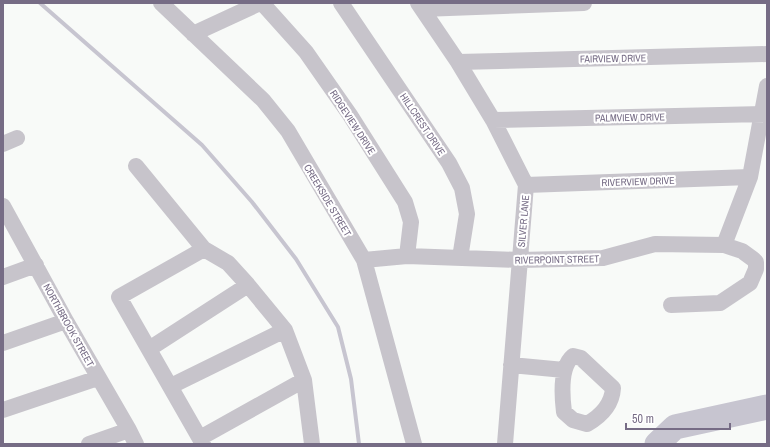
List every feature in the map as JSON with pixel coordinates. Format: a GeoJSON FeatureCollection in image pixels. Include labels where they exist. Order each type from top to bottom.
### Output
{"type":"FeatureCollection","features":[{"type":"Feature","properties":{"kind":"street","name":"CREEKSIDE STREET"},"geometry":{"type":"LineString","coordinates":[[161,3],[176,10],[193,34],[263,100],[288,131],[364,260],[414,444]]}},
{"type":"Feature","properties":{"kind":"street"},"geometry":{"type":"LineString","coordinates":[[193,34],[261,3]]}},
{"type":"Feature","properties":{"kind":"street","name":"RIDGEVIEW DRIVE"},"geometry":{"type":"LineString","coordinates":[[261,3],[306,52],[350,115],[405,202],[411,222],[407,256]]}},
{"type":"Feature","properties":{"kind":"street","name":"HILLCREST DRIVE"},"geometry":{"type":"LineString","coordinates":[[341,3],[449,163],[462,188],[467,214],[460,258]]}},
{"type":"Feature","properties":{"kind":"street"},"geometry":{"type":"LineString","coordinates":[[420,6],[584,3]]}},
{"type":"Feature","properties":{"kind":"street","name":"SILVER LANE"},"geometry":{"type":"LineString","coordinates":[[420,6],[458,62],[493,120],[526,185],[505,444]]}},
{"type":"Feature","properties":{"kind":"street","name":"FAIRVIEW DRIVE"},"geometry":{"type":"LineString","coordinates":[[458,62],[767,54]]}},
{"type":"Feature","properties":{"kind":"street"},"geometry":{"type":"LineString","coordinates":[[724,245],[750,176],[765,114],[767,86]]}},
{"type":"Feature","properties":{"kind":"street","name":"PALMVIEW DRIVE"},"geometry":{"type":"LineString","coordinates":[[493,120],[765,114]]}},
{"type":"Feature","properties":{"kind":"street"},"geometry":{"type":"LineString","coordinates":[[136,166],[204,249],[228,263],[285,330],[304,380],[311,443]]}},
{"type":"Feature","properties":{"kind":"street","name":"RIVERVIEW DRIVE"},"geometry":{"type":"LineString","coordinates":[[526,185],[750,176]]}},
{"type":"Feature","properties":{"kind":"street","name":"NORTHBROOK STREET"},"geometry":{"type":"LineString","coordinates":[[4,208],[132,437]]}},
{"type":"Feature","properties":{"kind":"street","name":"RIVERPOINT STREET"},"geometry":{"type":"LineString","coordinates":[[364,260],[407,256],[520,260],[603,258],[655,244],[724,245],[742,251],[756,262],[756,269],[750,283],[720,303],[671,305]]}},
{"type":"Feature","properties":{"kind":"street"},"geometry":{"type":"LineString","coordinates":[[204,249],[119,297],[202,441],[304,380]]}},
{"type":"Feature","properties":{"kind":"street"},"geometry":{"type":"LineString","coordinates":[[3,277],[36,265]]}},
{"type":"Feature","properties":{"kind":"street"},"geometry":{"type":"LineString","coordinates":[[149,349],[248,285]]}},
{"type":"Feature","properties":{"kind":"street"},"geometry":{"type":"LineString","coordinates":[[3,343],[66,321]]}},
{"type":"Feature","properties":{"kind":"street"},"geometry":{"type":"LineString","coordinates":[[171,386],[285,330]]}},
{"type":"Feature","properties":{"kind":"street"},"geometry":{"type":"LineString","coordinates":[[511,365],[564,370]]}},
{"type":"Feature","properties":{"kind":"street"},"geometry":{"type":"LineString","coordinates":[[3,410],[98,378]]}},
{"type":"Feature","properties":{"kind":"street"},"geometry":{"type":"LineString","coordinates":[[89,444],[132,437]]}},
{"type":"Feature","properties":{"kind":"waterway"},"geometry":{"type":"LineString","coordinates":[[40,3],[202,145],[252,202],[296,259],[338,327],[351,379],[359,444]]}},
{"type":"Feature","properties":{"kind":"waterway"},"geometry":{"type":"LineString","coordinates":[[657,444],[675,427],[767,407]]}}]}
